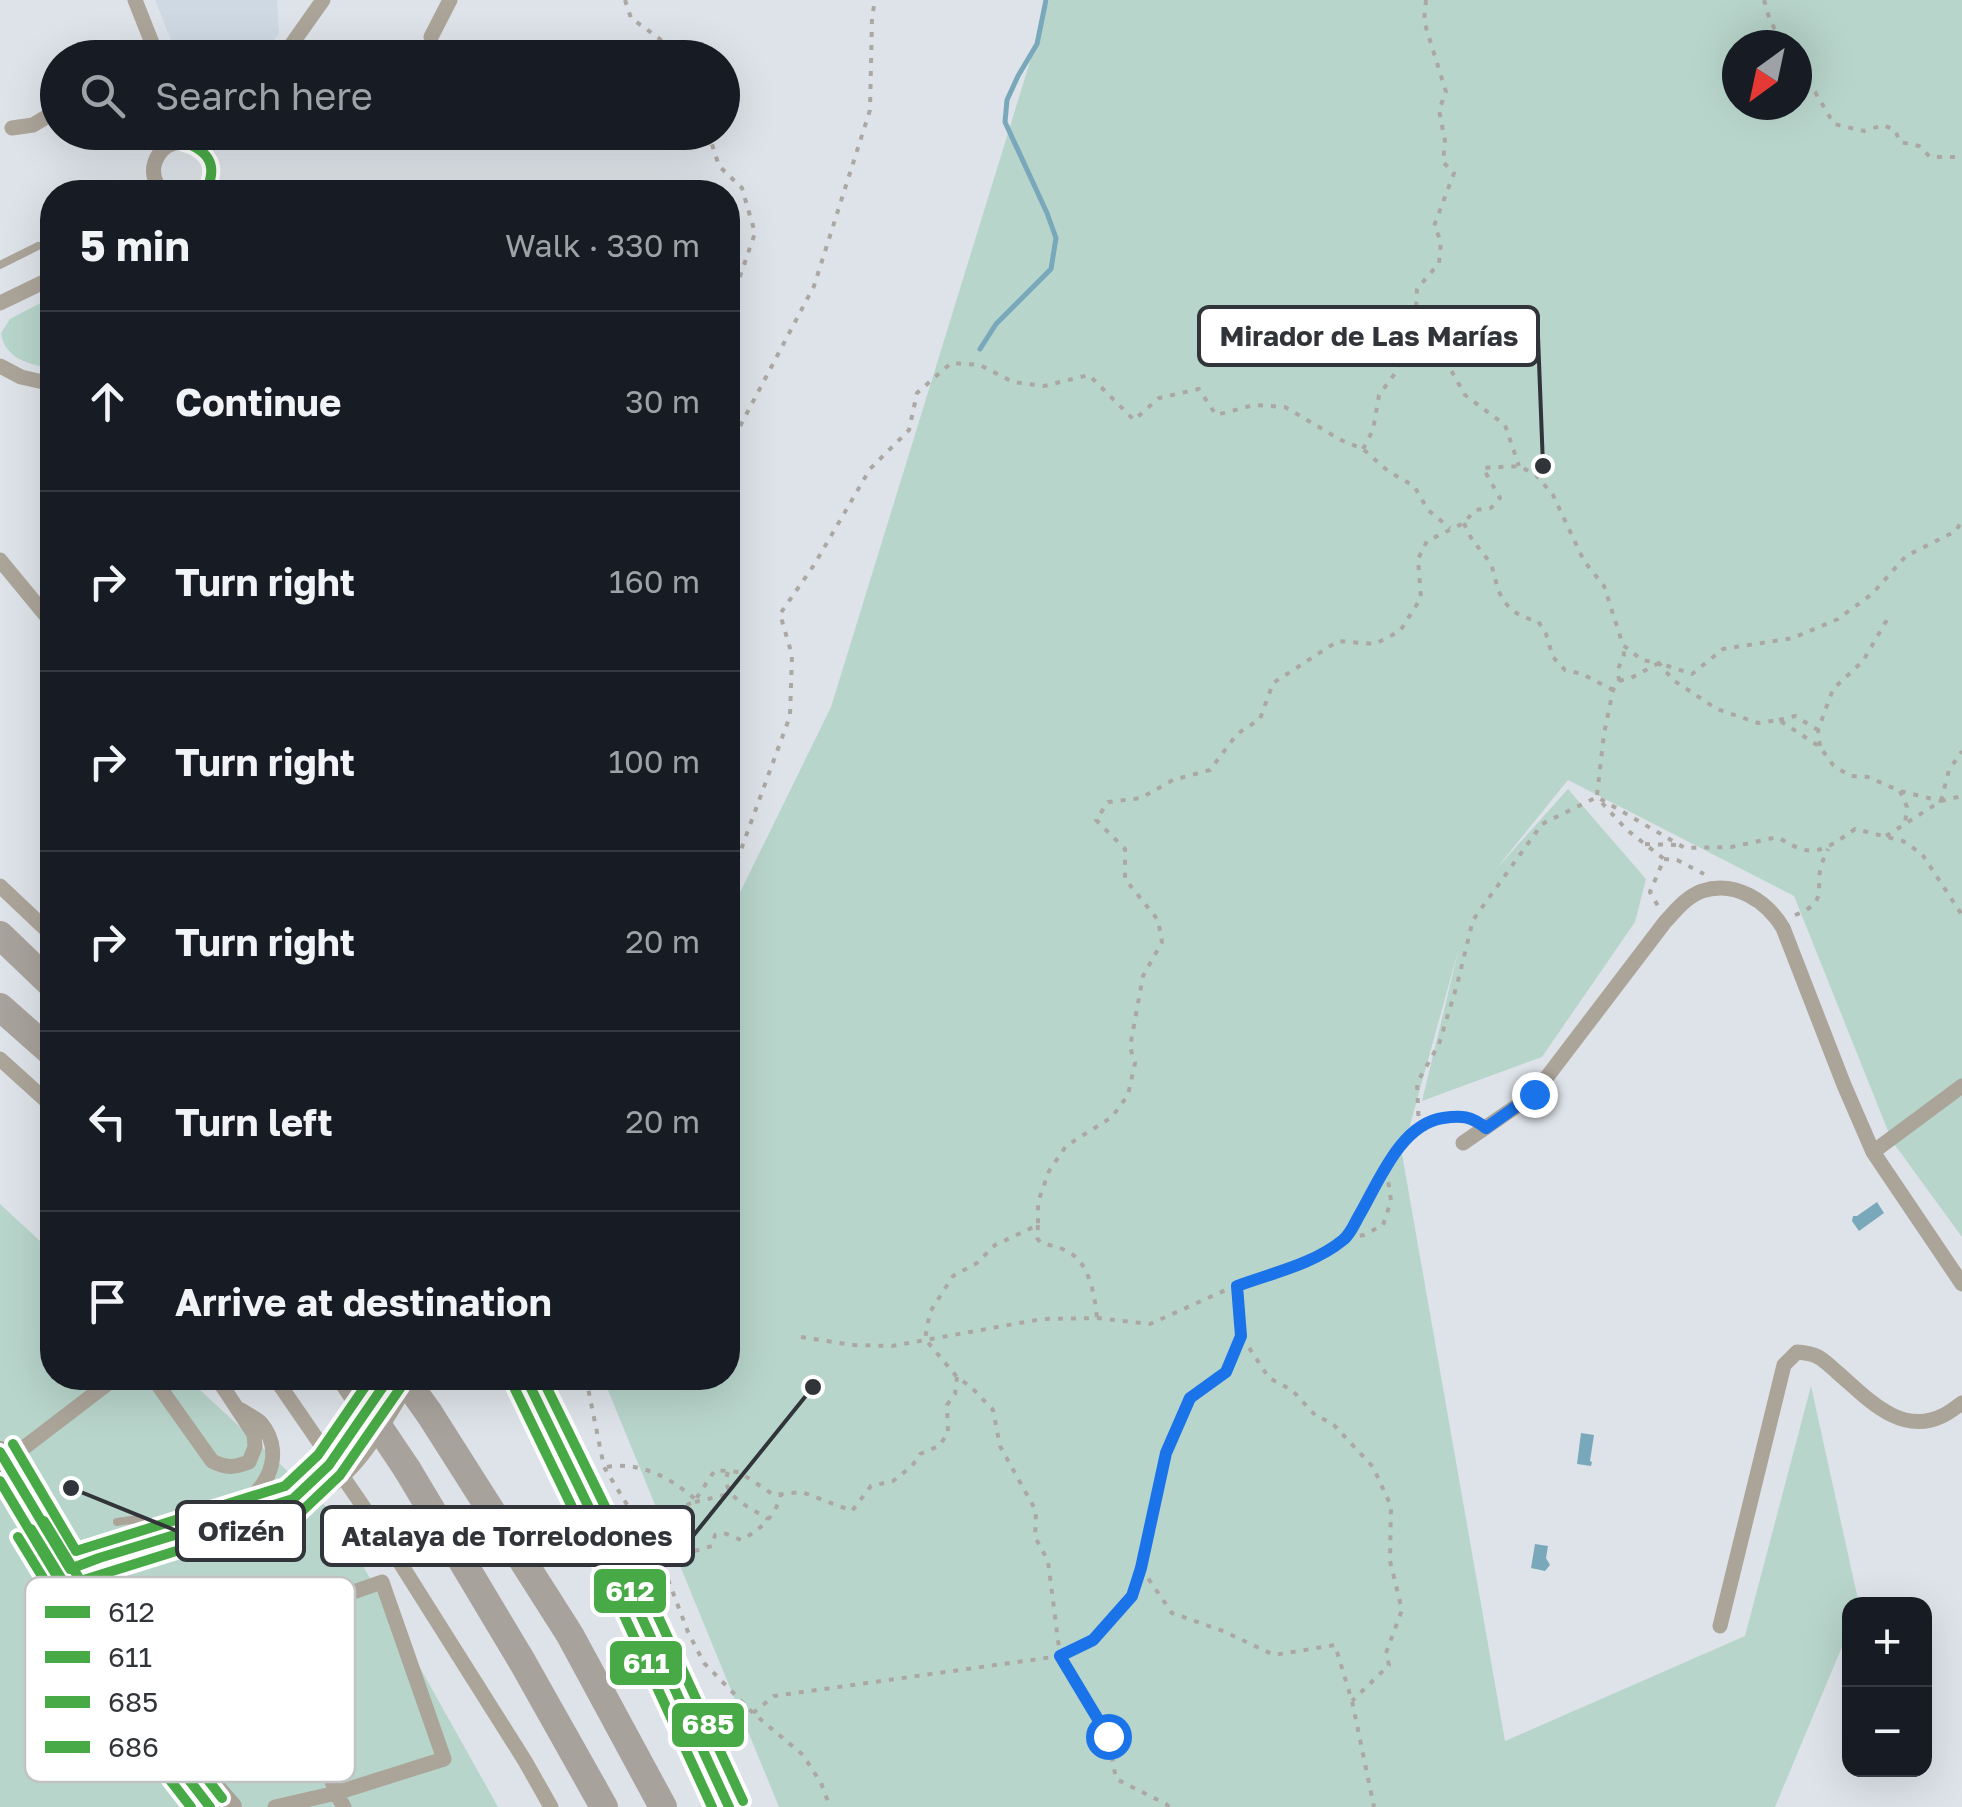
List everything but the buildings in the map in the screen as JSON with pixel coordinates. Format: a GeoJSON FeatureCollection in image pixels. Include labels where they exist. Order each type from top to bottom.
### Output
{"type":"FeatureCollection","features":[{"type":"Feature","properties":{"kind":"highway"},"geometry":{"type":"LineString","coordinates":[[0,935],[40,974]]}},
{"type":"Feature","properties":{"kind":"highway"},"geometry":{"type":"LineString","coordinates":[[0,1007],[40,1042]]}},
{"type":"Feature","properties":{"kind":"highway"},"geometry":{"type":"LineString","coordinates":[[354,1390],[407,1469],[604,1807]]}},
{"type":"Feature","properties":{"kind":"highway"},"geometry":{"type":"LineString","coordinates":[[413,1390],[570,1635],[663,1807]]}},
{"type":"Feature","properties":{"kind":"street"},"geometry":{"type":"LineString","coordinates":[[135,0],[147,40]]}},
{"type":"Feature","properties":{"kind":"street"},"geometry":{"type":"LineString","coordinates":[[295,40],[323,0]]}},
{"type":"Feature","properties":{"kind":"street"},"geometry":{"type":"LineString","coordinates":[[431,37],[450,0]]}},
{"type":"Feature","properties":{"kind":"street"},"geometry":{"type":"LineString","coordinates":[[12,128],[40,120]]}},
{"type":"Feature","properties":{"kind":"street"},"geometry":{"type":"LineString","coordinates":[[155,180],[155,161],[163,150]]}},
{"type":"Feature","properties":{"kind":"street"},"geometry":{"type":"LineString","coordinates":[[204,150],[211,160],[212,180]]}},
{"type":"Feature","properties":{"kind":"street"},"geometry":{"type":"LineString","coordinates":[[0,303],[40,284]]}},
{"type":"Feature","properties":{"kind":"street"},"geometry":{"type":"LineString","coordinates":[[2,365],[22,377],[40,381]]}},
{"type":"Feature","properties":{"kind":"street"},"geometry":{"type":"LineString","coordinates":[[0,560],[40,608]]}},
{"type":"Feature","properties":{"kind":"street"},"geometry":{"type":"LineString","coordinates":[[0,886],[40,924]]}},
{"type":"Feature","properties":{"kind":"street"},"geometry":{"type":"LineString","coordinates":[[1463,1143],[1534,1094],[1684,902],[1703,890],[1727,888],[1750,895],[1771,909],[1779,920],[1873,1152],[1962,1284]]}},
{"type":"Feature","properties":{"kind":"street"},"geometry":{"type":"LineString","coordinates":[[0,1059],[40,1095]]}},
{"type":"Feature","properties":{"kind":"street"},"geometry":{"type":"LineString","coordinates":[[1873,1152],[1962,1086]]}},
{"type":"Feature","properties":{"kind":"street"},"geometry":{"type":"LineString","coordinates":[[1720,1626],[1784,1365],[1797,1352],[1815,1353],[1894,1418],[1918,1423],[1942,1416],[1962,1402]]}},
{"type":"Feature","properties":{"kind":"street"},"geometry":{"type":"LineString","coordinates":[[66,1577],[2,1464],[99,1390]]}},
{"type":"Feature","properties":{"kind":"street"},"geometry":{"type":"LineString","coordinates":[[162,1390],[212,1461],[234,1468],[248,1462],[256,1448],[254,1434],[226,1390]]}},
{"type":"Feature","properties":{"kind":"street"},"geometry":{"type":"LineString","coordinates":[[283,1390],[380,1531],[551,1807]]}},
{"type":"Feature","properties":{"kind":"street"},"geometry":{"type":"LineString","coordinates":[[293,1499],[346,1444],[381,1390]]}},
{"type":"Feature","properties":{"kind":"street"},"geometry":{"type":"LineString","coordinates":[[64,1573],[318,1494],[340,1480],[358,1460],[404,1390]]}},
{"type":"Feature","properties":{"kind":"street"},"geometry":{"type":"LineString","coordinates":[[533,1390],[729,1807]]}},
{"type":"Feature","properties":{"kind":"street"},"geometry":{"type":"LineString","coordinates":[[194,1530],[206,1518],[240,1507],[255,1495],[270,1471],[273,1453],[268,1436],[259,1421],[240,1410]]}},
{"type":"Feature","properties":{"kind":"street"},"geometry":{"type":"LineString","coordinates":[[64,1573],[67,1577]]}},
{"type":"Feature","properties":{"kind":"street"},"geometry":{"type":"LineString","coordinates":[[276,1807],[340,1800],[444,1759],[382,1582],[355,1591]]}},
{"type":"Feature","properties":{"kind":"street"},"geometry":{"type":"LineString","coordinates":[[191,1782],[210,1807]]}},
{"type":"Feature","properties":{"kind":"street"},"geometry":{"type":"LineString","coordinates":[[209,1782],[230,1807]]}},
{"type":"Feature","properties":{"kind":"lane"},"geometry":{"type":"LineString","coordinates":[[0,265],[38,246]]}},
{"type":"Feature","properties":{"kind":"lane"},"geometry":{"type":"LineString","coordinates":[[116,1522],[144,1522],[154,1543]]}},
{"type":"Feature","properties":{"kind":"path"},"geometry":{"type":"LineString","coordinates":[[625,0],[631,18],[661,40]]}},
{"type":"Feature","properties":{"kind":"path"},"geometry":{"type":"LineString","coordinates":[[740,426],[814,286],[870,110],[874,0]]}},
{"type":"Feature","properties":{"kind":"path"},"geometry":{"type":"LineString","coordinates":[[1364,449],[1379,395],[1396,372],[1409,336],[1418,289],[1438,262],[1441,242],[1434,226],[1454,173],[1444,162],[1445,141],[1439,110],[1446,92],[1424,21],[1426,0]]}},
{"type":"Feature","properties":{"kind":"path"},"geometry":{"type":"LineString","coordinates":[[1764,0],[1774,30]]}},
{"type":"Feature","properties":{"kind":"path"},"geometry":{"type":"LineString","coordinates":[[1812,90],[1834,124],[1864,131],[1883,125],[1895,130],[1900,142],[1919,146],[1930,157],[1962,157]]}},
{"type":"Feature","properties":{"kind":"path"},"geometry":{"type":"LineString","coordinates":[[714,150],[719,166],[734,180]]}},
{"type":"Feature","properties":{"kind":"path"},"geometry":{"type":"LineString","coordinates":[[740,186],[755,233],[740,276]]}},
{"type":"Feature","properties":{"kind":"path"},"geometry":{"type":"LineString","coordinates":[[1409,336],[1447,362],[1465,395],[1505,425],[1519,466]]}},
{"type":"Feature","properties":{"kind":"path"},"geometry":{"type":"LineString","coordinates":[[740,852],[790,716],[792,655],[780,614],[814,565],[870,469],[909,430],[918,393],[951,363],[980,365],[1013,382],[1044,386],[1089,375],[1134,420],[1159,398],[1199,390],[1216,414],[1254,405],[1285,407],[1340,440],[1364,449],[1388,472],[1414,486],[1428,510],[1450,528]]}},
{"type":"Feature","properties":{"kind":"path"},"geometry":{"type":"LineString","coordinates":[[1098,1318],[1082,1264],[1070,1252],[1037,1238],[1038,1202],[1044,1178],[1066,1146],[1112,1117],[1128,1095],[1135,1063],[1130,1046],[1140,990],[1162,942],[1158,920],[1126,879],[1126,849],[1096,820],[1108,802],[1142,798],[1173,780],[1210,770],[1237,734],[1260,719],[1273,684],[1338,641],[1374,644],[1400,631],[1420,598],[1418,559],[1427,541],[1464,522],[1475,510],[1491,508],[1500,498],[1482,468],[1519,466],[1536,475],[1553,495],[1584,561],[1604,586],[1624,655],[1604,734],[1597,798],[1627,830],[1664,859],[1677,860],[1703,873],[1716,889]]}},
{"type":"Feature","properties":{"kind":"path"},"geometry":{"type":"LineString","coordinates":[[1623,645],[1642,660],[1692,674],[1723,649],[1794,638],[1838,619],[1872,594],[1906,556],[1956,531],[1962,520]]}},
{"type":"Feature","properties":{"kind":"path"},"geometry":{"type":"LineString","coordinates":[[1464,522],[1471,541],[1492,565],[1498,592],[1507,606],[1525,619],[1538,620],[1553,658],[1565,670],[1613,690]]}},
{"type":"Feature","properties":{"kind":"path"},"geometry":{"type":"LineString","coordinates":[[1820,747],[1818,730],[1833,689],[1864,662],[1888,618]]}},
{"type":"Feature","properties":{"kind":"path"},"geometry":{"type":"LineString","coordinates":[[1619,681],[1659,663]]}},
{"type":"Feature","properties":{"kind":"path"},"geometry":{"type":"LineString","coordinates":[[1659,663],[1673,680],[1717,709],[1758,723],[1795,716],[1818,730]]}},
{"type":"Feature","properties":{"kind":"path"},"geometry":{"type":"LineString","coordinates":[[1779,720],[1820,747],[1832,764],[1850,776],[1868,776],[1900,791],[1941,801]]}},
{"type":"Feature","properties":{"kind":"path"},"geometry":{"type":"LineString","coordinates":[[1941,801],[1949,770],[1962,751]]}},
{"type":"Feature","properties":{"kind":"path"},"geometry":{"type":"LineString","coordinates":[[1900,791],[1906,807],[1905,824]]}},
{"type":"Feature","properties":{"kind":"path"},"geometry":{"type":"LineString","coordinates":[[1886,836],[1941,801],[1962,796]]}},
{"type":"Feature","properties":{"kind":"path"},"geometry":{"type":"LineString","coordinates":[[1597,798],[1685,848],[1731,847],[1778,837],[1798,850],[1828,849]]}},
{"type":"Feature","properties":{"kind":"path"},"geometry":{"type":"LineString","coordinates":[[1419,1130],[1418,1083],[1439,1044],[1472,920],[1542,824],[1597,798]]}},
{"type":"Feature","properties":{"kind":"path"},"geometry":{"type":"LineString","coordinates":[[1779,920],[1812,906],[1822,890],[1820,869],[1828,849],[1855,830],[1903,840],[1922,854],[1962,915]]}},
{"type":"Feature","properties":{"kind":"path"},"geometry":{"type":"LineString","coordinates":[[1645,844],[1680,845]]}},
{"type":"Feature","properties":{"kind":"path"},"geometry":{"type":"LineString","coordinates":[[1664,859],[1650,892],[1666,922]]}},
{"type":"Feature","properties":{"kind":"path"},"geometry":{"type":"LineString","coordinates":[[1346,1238],[1391,1155],[1419,1130],[1435,1119],[1460,1116],[1475,1119],[1486,1128]]}},
{"type":"Feature","properties":{"kind":"path"},"geometry":{"type":"LineString","coordinates":[[801,1337],[892,1346],[1042,1319],[1098,1318],[1150,1324],[1307,1261],[1346,1238],[1383,1226],[1390,1201],[1386,1165]]}},
{"type":"Feature","properties":{"kind":"path"},"geometry":{"type":"LineString","coordinates":[[1038,1225],[995,1244],[978,1263],[953,1276],[930,1312],[926,1339],[957,1377],[993,1410],[1000,1446],[1036,1511],[1035,1537],[1048,1561],[1060,1656],[1108,1736],[1116,1779],[1169,1807]]}},
{"type":"Feature","properties":{"kind":"path"},"geometry":{"type":"LineString","coordinates":[[753,1712],[774,1696],[1060,1656],[1093,1640],[1132,1596],[1166,1453],[1190,1398],[1226,1372],[1241,1336],[1237,1286]]}},
{"type":"Feature","properties":{"kind":"path"},"geometry":{"type":"LineString","coordinates":[[1241,1336],[1268,1378],[1292,1390],[1315,1415],[1333,1424],[1373,1467],[1391,1506],[1390,1562],[1402,1610],[1386,1653],[1388,1665],[1352,1701]]}},
{"type":"Feature","properties":{"kind":"path"},"geometry":{"type":"LineString","coordinates":[[695,1501],[714,1470],[738,1472],[774,1495],[802,1492],[852,1511],[871,1486],[893,1481],[920,1454],[939,1446],[948,1433],[947,1405],[955,1394],[957,1377]]}},
{"type":"Feature","properties":{"kind":"path"},"geometry":{"type":"LineString","coordinates":[[588,1390],[604,1467],[653,1540],[704,1663],[803,1756],[822,1783],[830,1807]]}},
{"type":"Feature","properties":{"kind":"path"},"geometry":{"type":"LineString","coordinates":[[604,1467],[650,1470],[675,1481],[695,1501]]}},
{"type":"Feature","properties":{"kind":"path"},"geometry":{"type":"LineString","coordinates":[[728,1472],[725,1481],[730,1494],[768,1519]]}},
{"type":"Feature","properties":{"kind":"path"},"geometry":{"type":"LineString","coordinates":[[653,1540],[662,1514],[695,1501],[730,1494]]}},
{"type":"Feature","properties":{"kind":"path"},"geometry":{"type":"LineString","coordinates":[[656,1547],[700,1551],[712,1546],[715,1536],[724,1532],[741,1540],[757,1532],[778,1508],[781,1494]]}},
{"type":"Feature","properties":{"kind":"path"},"geometry":{"type":"LineString","coordinates":[[1141,1568],[1172,1613],[1274,1655],[1335,1646],[1352,1701],[1374,1807]]}},
{"type":"Feature","properties":{"kind":"shaded area"},"geometry":{"type":"Polygon","coordinates":[[[155,0],[277,0],[279,34],[274,40],[171,40],[155,0]]]}},
{"type":"Feature","properties":{"kind":"green space"},"geometry":{"type":"Polygon","coordinates":[[[1049,0],[1962,0],[1962,1237],[1892,1141],[1794,896],[1568,780],[1496,869],[1568,789],[1646,879],[1635,922],[1542,1057],[1422,1101],[1459,948],[1402,1154],[1505,1741],[1745,1636],[1811,1386],[1857,1597],[1842,1597],[1842,1647],[1775,1807],[779,1807],[608,1390],[740,1390],[740,893],[831,707],[1049,0]]]}},
{"type":"Feature","properties":{"kind":"green space"},"geometry":{"type":"Polygon","coordinates":[[[40,303],[40,365],[26,362],[7,349],[1,333],[10,319],[40,303]]]}},
{"type":"Feature","properties":{"kind":"green space"},"geometry":{"type":"Polygon","coordinates":[[[0,1204],[40,1241],[40,1390],[200,1390],[334,1514],[498,1807],[0,1807],[0,1204]]]}},
{"type":"Feature","properties":{"kind":"water"},"geometry":{"type":"Polygon","coordinates":[[[1877,1202],[1884,1213],[1859,1231],[1853,1216],[1877,1202]]]}},
{"type":"Feature","properties":{"kind":"water"},"geometry":{"type":"Polygon","coordinates":[[[1581,1433],[1594,1435],[1591,1466],[1577,1464],[1581,1433]]]}},
{"type":"Feature","properties":{"kind":"water"},"geometry":{"type":"Polygon","coordinates":[[[1535,1544],[1548,1546],[1546,1558],[1550,1565],[1545,1571],[1531,1568],[1535,1544]]]}},
{"type":"Feature","properties":{"kind":"waterway"},"geometry":{"type":"LineString","coordinates":[[980,349],[996,324],[1051,269],[1056,238],[1005,122],[1007,100],[1037,44],[1046,0]]}},
{"type":"Feature","properties":{"kind":"transit line","name":"686"},"geometry":{"type":"LineString","coordinates":[[199,150],[209,160],[210,180]]}},
{"type":"Feature","properties":{"kind":"transit line","name":"685"},"geometry":{"type":"LineString","coordinates":[[13,1444],[76,1551],[285,1486],[318,1455],[363,1390]]}},
{"type":"Feature","properties":{"kind":"transit line","name":"612"},"geometry":{"type":"LineString","coordinates":[[0,1452],[70,1569],[293,1499],[329,1465],[381,1390]]}},
{"type":"Feature","properties":{"kind":"transit line","name":"611"},"geometry":{"type":"LineString","coordinates":[[93,1577],[301,1512],[340,1475],[399,1390]]}},
{"type":"Feature","properties":{"kind":"transit line","name":"611"},"geometry":{"type":"LineString","coordinates":[[515,1390],[712,1807]]}},
{"type":"Feature","properties":{"kind":"transit line","name":"612"},"geometry":{"type":"LineString","coordinates":[[532,1390],[729,1807]]}},
{"type":"Feature","properties":{"kind":"transit line","name":"685"},"geometry":{"type":"LineString","coordinates":[[548,1390],[743,1801]]}},
{"type":"Feature","properties":{"kind":"transit line","name":"611"},"geometry":{"type":"LineString","coordinates":[[0,1481],[57,1577]]}},
{"type":"Feature","properties":{"kind":"transit line","name":"685"},"geometry":{"type":"LineString","coordinates":[[44,1521],[78,1577]]}},
{"type":"Feature","properties":{"kind":"transit line","name":"612"},"geometry":{"type":"LineString","coordinates":[[31,1529],[60,1577]]}},
{"type":"Feature","properties":{"kind":"transit line","name":"611"},"geometry":{"type":"LineString","coordinates":[[18,1537],[43,1577]]}},
{"type":"Feature","properties":{"kind":"transit line","name":"611"},"geometry":{"type":"LineString","coordinates":[[172,1782],[191,1807]]}},
{"type":"Feature","properties":{"kind":"transit line","name":"612"},"geometry":{"type":"LineString","coordinates":[[191,1782],[210,1807]]}},
{"type":"Feature","properties":{"kind":"transit line","name":"685"},"geometry":{"type":"LineString","coordinates":[[210,1782],[222,1798]]}},
{"type":"Feature","properties":{"kind":"place","name":"Mirador de Las Marías"},"geometry":{"type":"Point","coordinates":[1543,466]}},
{"type":"Feature","properties":{"kind":"place","name":"Atalaya de Torrelodones"},"geometry":{"type":"Point","coordinates":[813,1387]}},
{"type":"Feature","properties":{"kind":"place","name":"Ofizén"},"geometry":{"type":"Point","coordinates":[71,1488]}},
{"type":"Feature","properties":{"kind":"route"},"geometry":{"type":"LineString","coordinates":[[1108,1736],[1060,1656],[1093,1640],[1132,1596],[1166,1453],[1190,1398],[1226,1372],[1241,1336],[1237,1286],[1307,1261],[1346,1238],[1391,1155],[1435,1119],[1460,1116],[1475,1119],[1486,1128],[1534,1094]]}}]}
